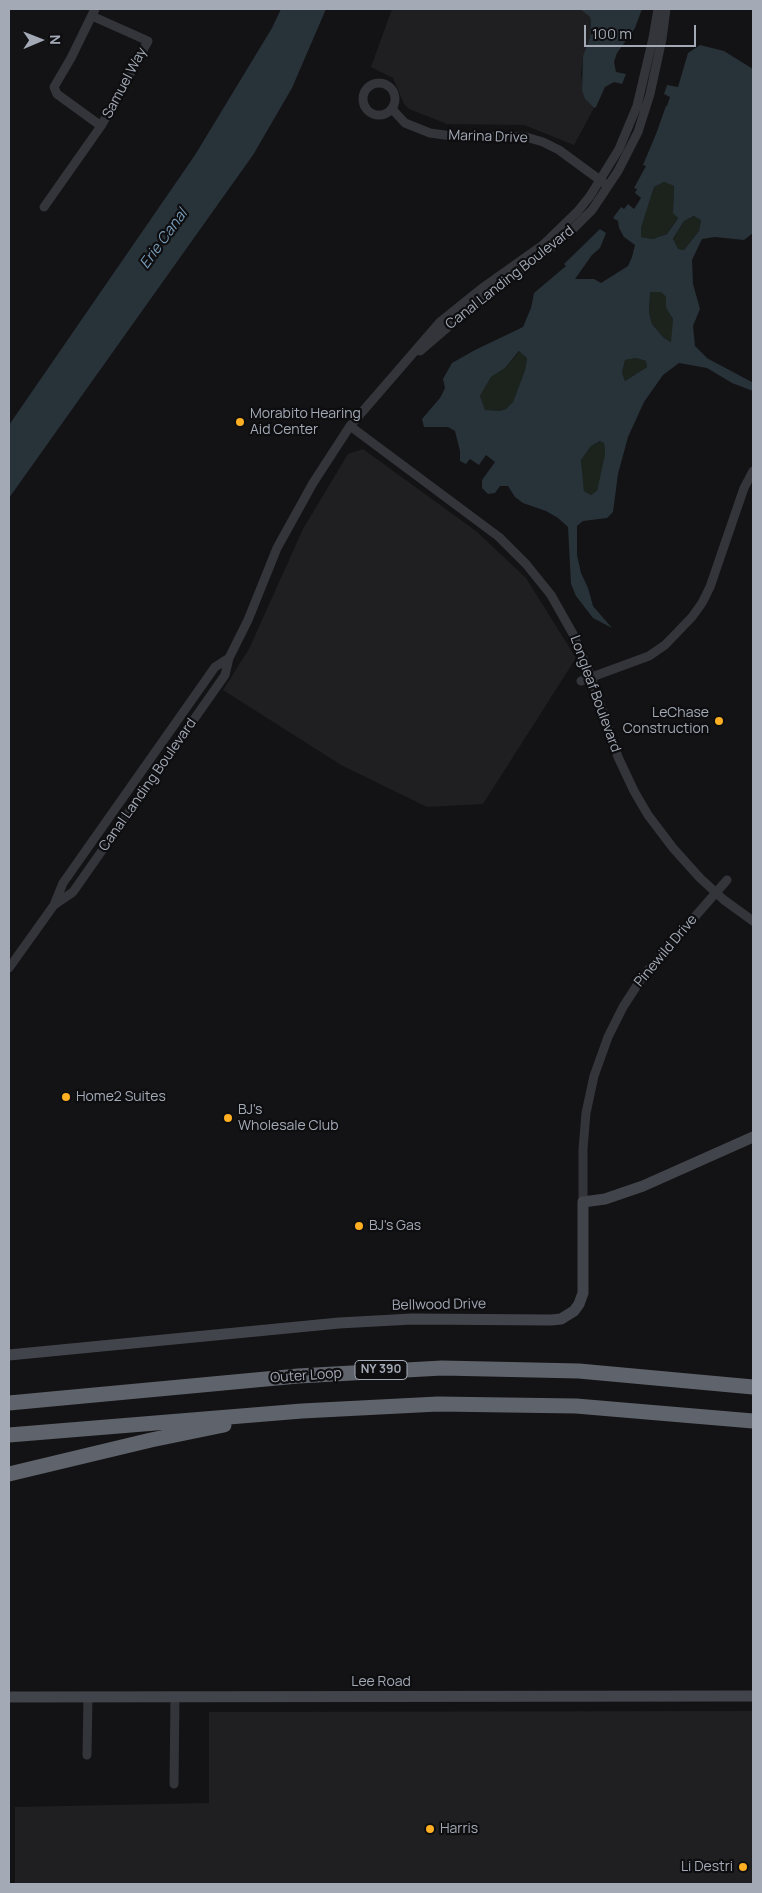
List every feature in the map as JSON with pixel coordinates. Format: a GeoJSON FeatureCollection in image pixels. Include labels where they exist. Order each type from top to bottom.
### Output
{"type":"FeatureCollection","features":[{"type":"Feature","properties":{"kind":"highway","name":"Outer Loop"},"geometry":{"type":"LineString","coordinates":[[9,1403],[298,1376],[442,1368],[588,1372],[753,1387]]}},
{"type":"Feature","properties":{"kind":"highway"},"geometry":{"type":"LineString","coordinates":[[9,1435],[302,1411],[438,1404],[549,1404],[640,1410],[753,1421]]}},
{"type":"Feature","properties":{"kind":"highway"},"geometry":{"type":"LineString","coordinates":[[9,1474],[151,1440],[302,1411]]}},
{"type":"Feature","properties":{"kind":"street","name":"Canal Landing Boulevard"},"geometry":{"type":"LineString","coordinates":[[605,183],[637,106],[654,38],[658,9]]}},
{"type":"Feature","properties":{"kind":"street","name":"Canal Landing Boulevard"},"geometry":{"type":"LineString","coordinates":[[54,905],[73,892],[225,676],[229,658],[248,620],[281,541],[313,483],[350,426],[440,322],[481,289],[543,245],[561,229],[605,183],[627,154],[645,112],[666,9]]}},
{"type":"Feature","properties":{"kind":"street","name":"Samuel Way"},"geometry":{"type":"LineString","coordinates":[[44,207],[101,126],[148,41],[94,12],[54,86],[57,94],[101,126]]}},
{"type":"Feature","properties":{"kind":"street","name":"Marina Drive"},"geometry":{"type":"LineString","coordinates":[[392,109],[405,123],[435,134],[526,137],[543,142],[558,150],[605,183]]}},
{"type":"Feature","properties":{"kind":"street","name":"Longleaf Boulevard"},"geometry":{"type":"LineString","coordinates":[[350,426],[499,537],[526,564],[551,595],[569,626],[591,677],[614,747],[638,799],[654,824],[694,872],[753,921]]}},
{"type":"Feature","properties":{"kind":"street"},"geometry":{"type":"LineString","coordinates":[[580,681],[649,656],[665,645],[692,617],[710,587],[744,488],[753,471]]}},
{"type":"Feature","properties":{"kind":"street","name":"Canal Landing Boulevard"},"geometry":{"type":"LineString","coordinates":[[9,968],[54,905],[62,883],[215,667],[229,658]]}},
{"type":"Feature","properties":{"kind":"street","name":"Pinewild Drive"},"geometry":{"type":"LineString","coordinates":[[583,1202],[583,1149],[586,1113],[594,1076],[608,1037],[623,1007],[642,976],[726,880]]}},
{"type":"Feature","properties":{"kind":"street"},"geometry":{"type":"LineString","coordinates":[[583,1202],[602,1200],[643,1186],[753,1136]]}},
{"type":"Feature","properties":{"kind":"street","name":"Bellwood Drive"},"geometry":{"type":"LineString","coordinates":[[9,1356],[330,1323],[412,1319],[561,1319],[574,1311],[583,1293],[583,1202]]}},
{"type":"Feature","properties":{"kind":"street"},"geometry":{"type":"LineString","coordinates":[[87,1755],[88,1696]]}},
{"type":"Feature","properties":{"kind":"street"},"geometry":{"type":"LineString","coordinates":[[174,1784],[175,1696]]}},
{"type":"Feature","properties":{"kind":"street","name":"Lee Road"},"geometry":{"type":"LineString","coordinates":[[9,1697],[753,1696]]}},
{"type":"Feature","properties":{"kind":"shaded area"},"geometry":{"type":"Polygon","coordinates":[[[392,9],[580,9],[590,17],[591,22],[590,37],[583,56],[581,75],[585,99],[594,108],[574,145],[524,125],[447,124],[409,109],[404,104],[393,78],[371,67],[392,9]]]}},
{"type":"Feature","properties":{"kind":"shaded area"},"geometry":{"type":"Polygon","coordinates":[[[664,182],[674,186],[673,212],[678,217],[667,234],[653,239],[641,237],[641,228],[654,187],[664,182]]]}},
{"type":"Feature","properties":{"kind":"shaded area"},"geometry":{"type":"Polygon","coordinates":[[[695,216],[701,219],[699,231],[684,250],[677,249],[673,240],[684,221],[695,216]]]}},
{"type":"Feature","properties":{"kind":"shaded area"},"geometry":{"type":"Polygon","coordinates":[[[650,292],[661,292],[666,297],[666,308],[673,319],[672,343],[664,338],[652,324],[649,312],[650,292]]]}},
{"type":"Feature","properties":{"kind":"shaded area"},"geometry":{"type":"Polygon","coordinates":[[[520,351],[527,358],[525,370],[513,402],[506,409],[485,411],[480,396],[491,377],[505,368],[520,351]]]}},
{"type":"Feature","properties":{"kind":"shaded area"},"geometry":{"type":"Polygon","coordinates":[[[636,358],[646,361],[647,367],[625,381],[622,373],[625,360],[636,358]]]}},
{"type":"Feature","properties":{"kind":"shaded area"},"geometry":{"type":"Polygon","coordinates":[[[601,441],[604,443],[605,454],[597,492],[591,495],[584,491],[581,460],[591,446],[601,441]]]}},
{"type":"Feature","properties":{"kind":"shaded area"},"geometry":{"type":"Polygon","coordinates":[[[363,449],[476,531],[526,578],[576,658],[483,804],[427,807],[341,765],[223,690],[249,649],[303,529],[348,454],[363,449]]]}},
{"type":"Feature","properties":{"kind":"shaded area"},"geometry":{"type":"Polygon","coordinates":[[[753,1711],[753,1884],[15,1884],[15,1807],[209,1803],[209,1712],[753,1711]]]}},
{"type":"Feature","properties":{"kind":"water","name":"Erie Canal"},"geometry":{"type":"Polygon","coordinates":[[[281,9],[326,9],[292,88],[253,155],[9,498],[9,425],[195,155],[272,28],[281,9]]]}},
{"type":"Feature","properties":{"kind":"water"},"geometry":{"type":"Polygon","coordinates":[[[580,9],[642,9],[635,28],[617,53],[614,62],[616,72],[626,74],[622,84],[614,82],[605,87],[594,108],[585,99],[582,90],[583,56],[590,37],[591,22],[590,17],[580,9]]]}},
{"type":"Feature","properties":{"kind":"water"},"geometry":{"type":"Polygon","coordinates":[[[700,45],[724,51],[753,69],[753,233],[744,240],[715,237],[702,239],[692,260],[693,284],[700,309],[693,326],[695,346],[711,362],[753,385],[753,391],[732,383],[707,368],[679,363],[663,375],[644,402],[628,437],[618,474],[613,512],[607,518],[583,521],[577,526],[577,555],[581,573],[593,606],[612,628],[593,618],[576,596],[571,584],[568,527],[546,511],[523,503],[515,497],[508,486],[500,486],[495,493],[488,494],[482,488],[482,480],[495,462],[486,455],[479,465],[470,459],[466,464],[460,461],[460,451],[455,431],[448,427],[424,427],[422,419],[440,398],[445,388],[443,379],[452,363],[523,327],[531,308],[534,293],[566,266],[564,264],[600,229],[606,233],[600,248],[592,255],[575,279],[594,279],[601,283],[628,266],[635,245],[624,237],[619,228],[618,221],[613,218],[621,207],[624,209],[628,204],[634,209],[641,198],[635,193],[637,189],[634,188],[646,166],[643,165],[670,97],[664,94],[667,85],[678,87],[688,53],[700,45]],[[664,182],[654,187],[641,228],[641,237],[653,239],[667,234],[678,218],[673,213],[674,186],[664,182]],[[694,216],[684,221],[673,239],[678,249],[684,250],[699,231],[701,220],[694,216]],[[650,292],[649,312],[652,324],[664,338],[671,342],[673,319],[666,308],[666,297],[661,292],[650,292]],[[519,351],[505,368],[491,377],[480,396],[485,410],[499,411],[506,409],[513,402],[525,370],[527,358],[519,351]],[[636,358],[625,360],[622,373],[625,381],[647,367],[646,361],[636,358]],[[600,441],[591,446],[581,460],[584,491],[591,495],[597,491],[605,454],[604,443],[600,441]]]}},
{"type":"Feature","properties":{"kind":"waterway"},"geometry":{"type":"LineString","coordinates":[[708,360],[753,384]]}},
{"type":"Feature","properties":{"kind":"place","name":"Morabito Hearing Aid Center"},"geometry":{"type":"Point","coordinates":[240,422]}},
{"type":"Feature","properties":{"kind":"place","name":"LeChase Construction"},"geometry":{"type":"Point","coordinates":[719,721]}},
{"type":"Feature","properties":{"kind":"place","name":"Home2 Suites"},"geometry":{"type":"Point","coordinates":[66,1097]}},
{"type":"Feature","properties":{"kind":"place","name":"BJ's Wholesale Club"},"geometry":{"type":"Point","coordinates":[228,1118]}},
{"type":"Feature","properties":{"kind":"place","name":"BJ's Gas"},"geometry":{"type":"Point","coordinates":[359,1226]}},
{"type":"Feature","properties":{"kind":"place","name":"Harris"},"geometry":{"type":"Point","coordinates":[430,1829]}},
{"type":"Feature","properties":{"kind":"place","name":"Li Destri"},"geometry":{"type":"Point","coordinates":[743,1867]}}]}
